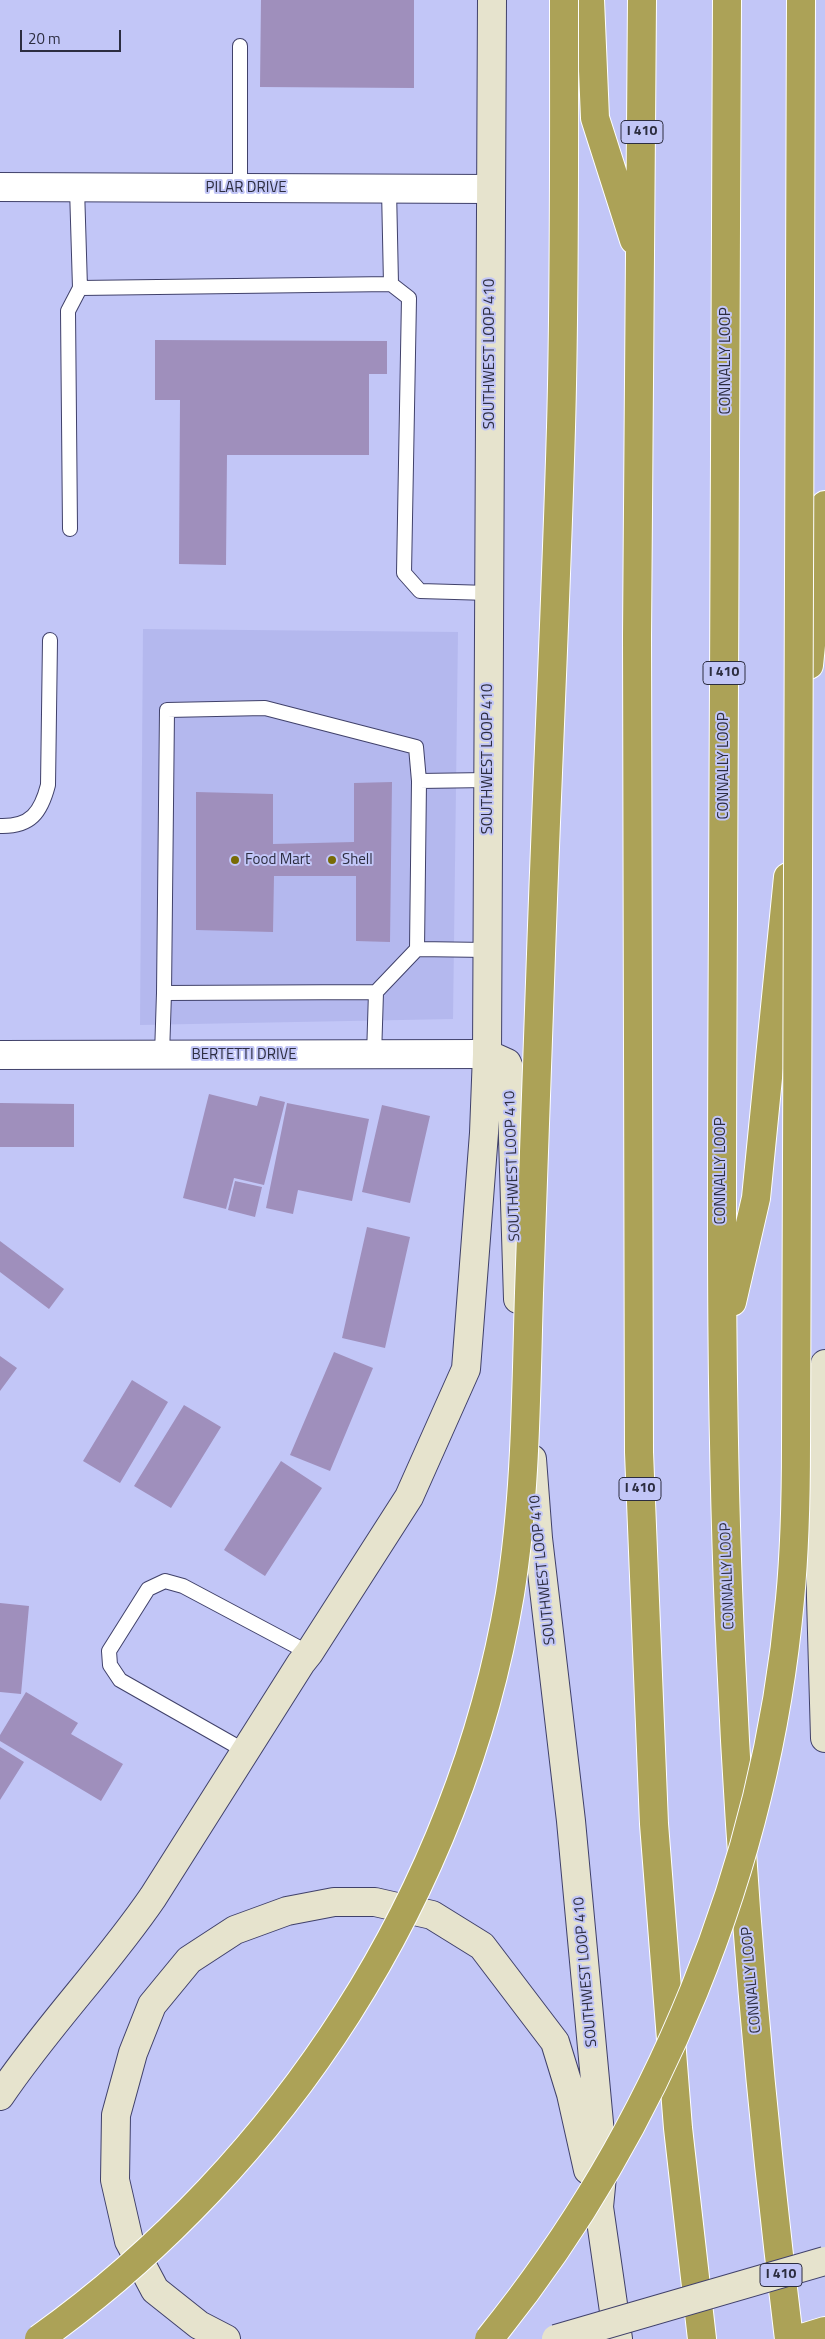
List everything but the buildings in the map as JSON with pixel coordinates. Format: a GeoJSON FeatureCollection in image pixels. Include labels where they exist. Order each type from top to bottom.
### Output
{"type":"FeatureCollection","features":[{"type":"Feature","properties":{"kind":"highway"},"geometry":{"type":"LineString","coordinates":[[39,2339],[130,2267],[196,2205],[256,2138],[329,2041],[381,1957],[432,1854],[474,1740],[498,1652],[510,1593],[517,1539],[526,1427],[532,1177],[561,426],[564,0]]}},
{"type":"Feature","properties":{"kind":"highway"},"geometry":{"type":"LineString","coordinates":[[590,0],[595,118],[641,264]]}},
{"type":"Feature","properties":{"kind":"highway","name":"I 410"},"geometry":{"type":"LineString","coordinates":[[642,0],[636,990],[639,1452],[654,1824],[678,2128],[702,2339]]}},
{"type":"Feature","properties":{"kind":"highway","name":"CONNALLY LOOP"},"geometry":{"type":"LineString","coordinates":[[728,0],[721,1168],[722,1346],[729,1617],[738,1803],[762,2094],[789,2339]]}},
{"type":"Feature","properties":{"kind":"highway"},"geometry":{"type":"LineString","coordinates":[[489,2339],[537,2276],[600,2180],[665,2055],[693,1990],[728,1898],[749,1824],[772,1720],[786,1630],[794,1536],[796,1444],[801,0]]}},
{"type":"Feature","properties":{"kind":"highway"},"geometry":{"type":"LineString","coordinates":[[722,1346],[756,1198],[825,505]]}},
{"type":"Feature","properties":{"kind":"highway"},"geometry":{"type":"LineString","coordinates":[[799,2339],[825,2332]]}},
{"type":"Feature","properties":{"kind":"main road","name":"SOUTHWEST LOOP 410"},"geometry":{"type":"LineString","coordinates":[[492,0],[487,1054],[507,1064],[511,1073],[515,1236],[521,1351],[538,1538],[583,1940],[603,2166],[599,2207],[618,2339]]}},
{"type":"Feature","properties":{"kind":"main road"},"geometry":{"type":"LineString","coordinates":[[0,2096],[21,2066],[135,1924],[409,1497],[466,1369],[484,1133],[487,1054]]}},
{"type":"Feature","properties":{"kind":"main road"},"geometry":{"type":"LineString","coordinates":[[825,1364],[820,1562],[825,1738]]}},
{"type":"Feature","properties":{"kind":"main road"},"geometry":{"type":"LineString","coordinates":[[226,2339],[199,2325],[155,2290],[129,2240],[115,2180],[116,2115],[133,2053],[152,2006],[189,1960],[235,1930],[287,1911],[334,1902],[375,1902],[432,1915],[482,1946],[555,2042],[571,2094],[588,2169],[599,2207]]}},
{"type":"Feature","properties":{"kind":"main road"},"geometry":{"type":"LineString","coordinates":[[556,2339],[825,2261]]}},
{"type":"Feature","properties":{"kind":"street","name":"PILAR DRIVE"},"geometry":{"type":"LineString","coordinates":[[0,187],[491,189]]}},
{"type":"Feature","properties":{"kind":"street","name":"BERTETTI DRIVE"},"geometry":{"type":"LineString","coordinates":[[0,1055],[374,1056],[487,1054]]}},
{"type":"Feature","properties":{"kind":"lane"},"geometry":{"type":"LineString","coordinates":[[240,46],[240,188]]}},
{"type":"Feature","properties":{"kind":"lane"},"geometry":{"type":"LineString","coordinates":[[70,529],[68,311],[80,288],[77,188]]}},
{"type":"Feature","properties":{"kind":"lane"},"geometry":{"type":"LineString","coordinates":[[389,189],[391,284]]}},
{"type":"Feature","properties":{"kind":"lane"},"geometry":{"type":"LineString","coordinates":[[80,288],[391,284],[409,298],[404,572],[420,591],[489,593]]}},
{"type":"Feature","properties":{"kind":"lane"},"geometry":{"type":"LineString","coordinates":[[0,826],[32,819],[43,805],[46,792],[50,640]]}},
{"type":"Feature","properties":{"kind":"lane"},"geometry":{"type":"LineString","coordinates":[[162,1055],[167,710],[265,708],[416,747],[419,781],[417,949],[376,992],[374,1056]]}},
{"type":"Feature","properties":{"kind":"lane"},"geometry":{"type":"LineString","coordinates":[[419,781],[488,780]]}},
{"type":"Feature","properties":{"kind":"lane"},"geometry":{"type":"LineString","coordinates":[[417,949],[487,950]]}},
{"type":"Feature","properties":{"kind":"lane"},"geometry":{"type":"LineString","coordinates":[[164,993],[376,992]]}},
{"type":"Feature","properties":{"kind":"lane"},"geometry":{"type":"LineString","coordinates":[[245,1751],[120,1680],[110,1666],[108,1651],[148,1589],[165,1581],[183,1586],[309,1653]]}},
{"type":"Feature","properties":{"kind":"shaded area"},"geometry":{"type":"Polygon","coordinates":[[[143,629],[458,632],[453,1019],[140,1025],[143,629]]]}},
{"type":"Feature","properties":{"kind":"place","name":"Food Mart"},"geometry":{"type":"Point","coordinates":[235,860]}},
{"type":"Feature","properties":{"kind":"place","name":"Shell"},"geometry":{"type":"Point","coordinates":[332,860]}}]}
